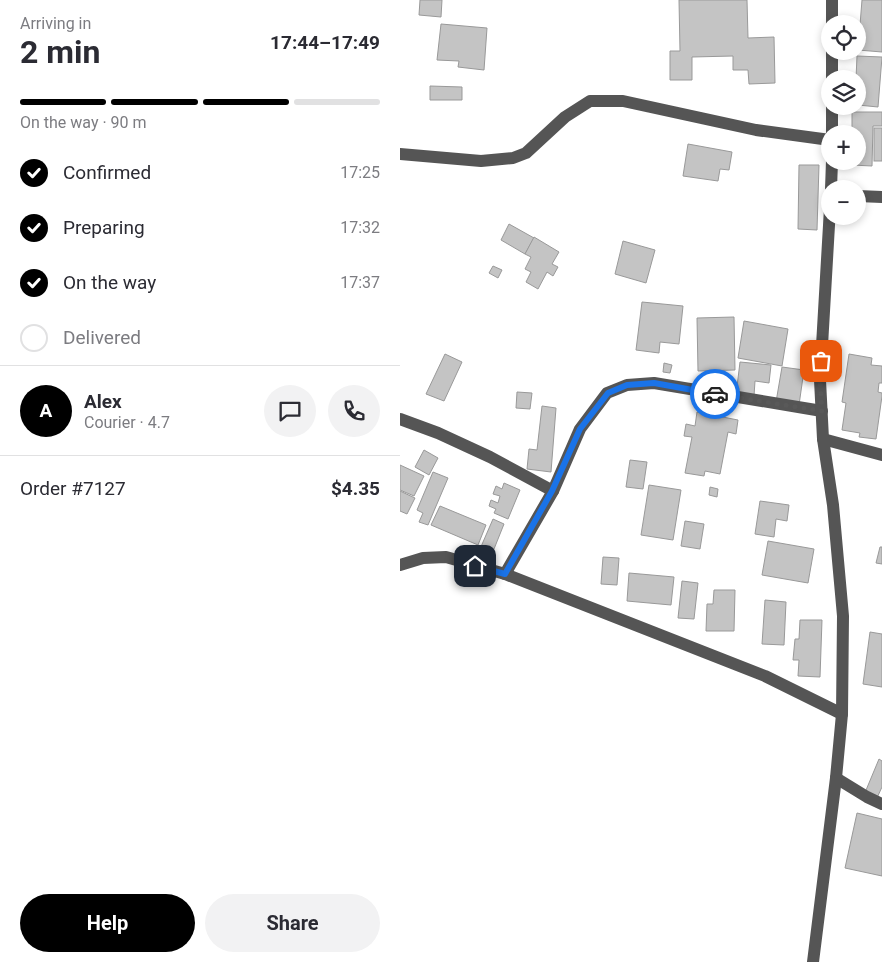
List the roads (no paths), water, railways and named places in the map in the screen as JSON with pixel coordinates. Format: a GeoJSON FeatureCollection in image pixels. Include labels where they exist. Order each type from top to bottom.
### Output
{"type":"FeatureCollection","features":[{"type":"Feature","properties":{"kind":"street"},"geometry":{"type":"LineString","coordinates":[[832,0],[832,15]]}},
{"type":"Feature","properties":{"kind":"street"},"geometry":{"type":"LineString","coordinates":[[400,154],[481,161],[498,161],[513,158],[526,153],[565,117],[590,101],[624,101],[756,130],[821,139]]}},
{"type":"Feature","properties":{"kind":"street"},"geometry":{"type":"LineString","coordinates":[[866,196],[882,197]]}},
{"type":"Feature","properties":{"kind":"street"},"geometry":{"type":"LineString","coordinates":[[813,962],[842,714],[843,616],[833,505],[823,438],[820,380],[829,225]]}},
{"type":"Feature","properties":{"kind":"street"},"geometry":{"type":"LineString","coordinates":[[505,574],[552,491],[580,429],[608,393],[627,385],[654,383],[822,411]]}},
{"type":"Feature","properties":{"kind":"street"},"geometry":{"type":"LineString","coordinates":[[400,420],[438,433],[490,457],[552,491]]}},
{"type":"Feature","properties":{"kind":"street"},"geometry":{"type":"LineString","coordinates":[[823,438],[882,454]]}},
{"type":"Feature","properties":{"kind":"street"},"geometry":{"type":"LineString","coordinates":[[400,565],[423,558],[446,558],[505,574],[765,676],[842,714]]}},
{"type":"Feature","properties":{"kind":"street"},"geometry":{"type":"LineString","coordinates":[[836,778],[882,804]]}}]}
